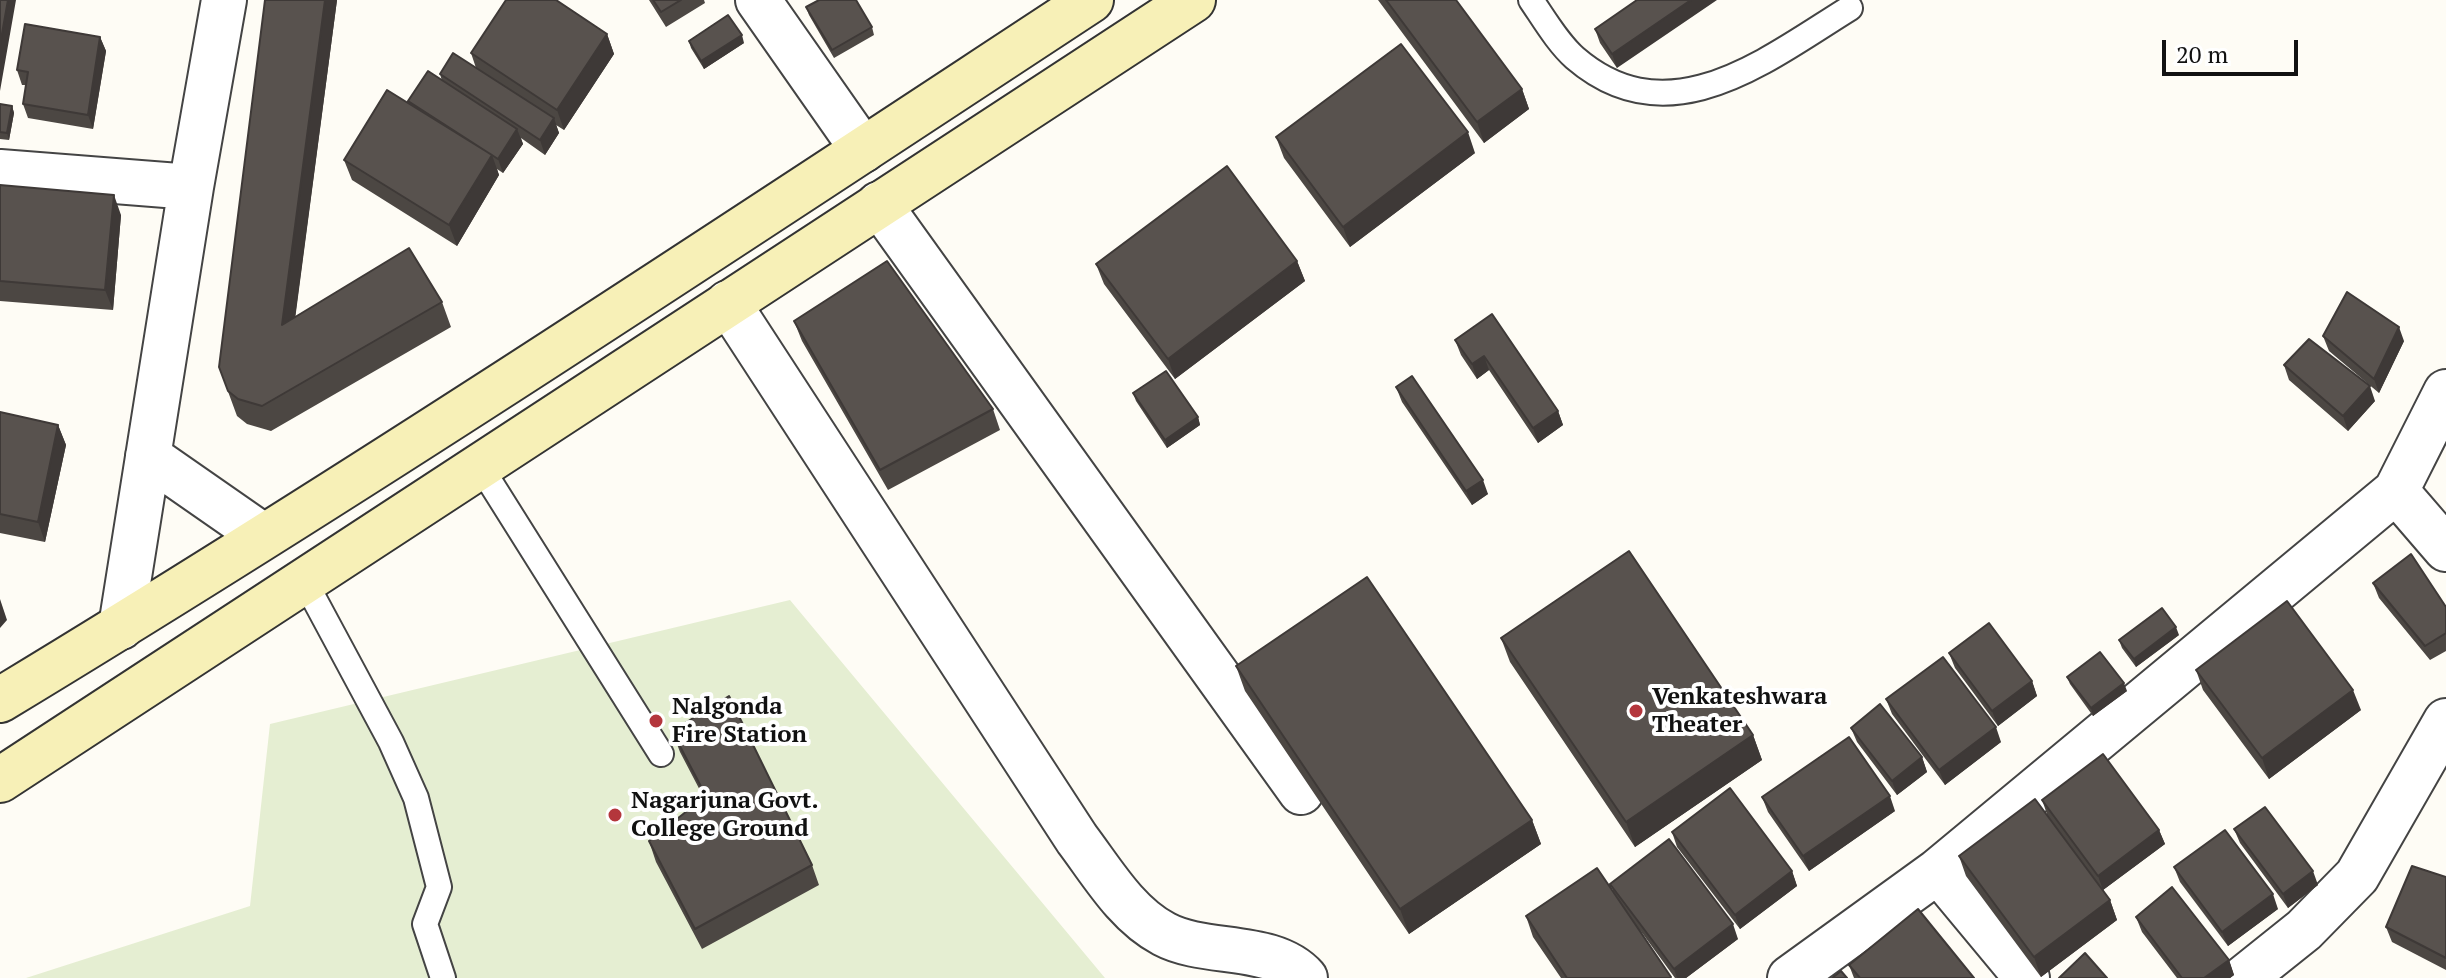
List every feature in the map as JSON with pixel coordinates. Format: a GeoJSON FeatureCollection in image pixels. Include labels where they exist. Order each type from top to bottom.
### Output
{"type":"FeatureCollection","features":[{"type":"Feature","properties":{"kind":"main road"},"geometry":{"type":"LineString","coordinates":[[0,700],[121,627],[640,298],[1091,0]]}},
{"type":"Feature","properties":{"kind":"main road"},"geometry":{"type":"LineString","coordinates":[[0,780],[1193,0]]}},
{"type":"Feature","properties":{"kind":"street"},"geometry":{"type":"LineString","coordinates":[[121,627],[224,0]]}},
{"type":"Feature","properties":{"kind":"street"},"geometry":{"type":"LineString","coordinates":[[758,0],[863,150]]}},
{"type":"Feature","properties":{"kind":"street"},"geometry":{"type":"LineString","coordinates":[[0,172],[191,187]]}},
{"type":"Feature","properties":{"kind":"street"},"geometry":{"type":"LineString","coordinates":[[879,204],[1301,792]]}},
{"type":"Feature","properties":{"kind":"street"},"geometry":{"type":"LineString","coordinates":[[728,303],[1077,839],[1126,904],[1165,935],[1207,947],[1260,954],[1300,972],[1305,978]]}},
{"type":"Feature","properties":{"kind":"street"},"geometry":{"type":"LineString","coordinates":[[1790,978],[1938,871],[2396,491],[2446,392]]}},
{"type":"Feature","properties":{"kind":"street"},"geometry":{"type":"LineString","coordinates":[[148,456],[263,536]]}},
{"type":"Feature","properties":{"kind":"street"},"geometry":{"type":"LineString","coordinates":[[2396,491],[2446,549]]}},
{"type":"Feature","properties":{"kind":"street"},"geometry":{"type":"LineString","coordinates":[[2244,978],[2304,930],[2357,876],[2446,721]]}},
{"type":"Feature","properties":{"kind":"street"},"geometry":{"type":"LineString","coordinates":[[1938,871],[2027,978]]}},
{"type":"Feature","properties":{"kind":"lane"},"geometry":{"type":"LineString","coordinates":[[1531,0],[1573,57],[1610,83],[1650,93],[1710,86],[1748,71],[1850,8]]}},
{"type":"Feature","properties":{"kind":"lane"},"geometry":{"type":"LineString","coordinates":[[480,466],[661,754]]}},
{"type":"Feature","properties":{"kind":"lane"},"geometry":{"type":"LineString","coordinates":[[304,580],[391,742],[416,798],[439,887],[425,924],[443,978]]}},
{"type":"Feature","properties":{"kind":"green space","name":"Nagarjuna Govt. College Ground"},"geometry":{"type":"Polygon","coordinates":[[[790,600],[1105,978],[26,978],[250,906],[270,724],[790,600]]]}},
{"type":"Feature","properties":{"kind":"building"},"geometry":{"type":"Polygon","coordinates":[[[0,0],[8,0],[0,45],[0,0]]]}},
{"type":"Feature","properties":{"kind":"building"},"geometry":{"type":"Polygon","coordinates":[[[265,0],[325,0],[282,325],[409,248],[442,302],[262,406],[238,399],[228,391],[219,367],[265,0]]]}},
{"type":"Feature","properties":{"kind":"building"},"geometry":{"type":"Polygon","coordinates":[[[506,0],[556,0],[607,34],[557,110],[471,53],[506,0]]]}},
{"type":"Feature","properties":{"kind":"building"},"geometry":{"type":"Polygon","coordinates":[[[653,0],[681,0],[661,12],[653,0]]]}},
{"type":"Feature","properties":{"kind":"building"},"geometry":{"type":"Polygon","coordinates":[[[819,0],[856,0],[872,27],[832,50],[806,7],[819,0]]]}},
{"type":"Feature","properties":{"kind":"building"},"geometry":{"type":"Polygon","coordinates":[[[1386,0],[1456,0],[1522,89],[1477,122],[1386,0]]]}},
{"type":"Feature","properties":{"kind":"building"},"geometry":{"type":"Polygon","coordinates":[[[1637,0],[1691,0],[1612,54],[1595,29],[1637,0]]]}},
{"type":"Feature","properties":{"kind":"building"},"geometry":{"type":"Polygon","coordinates":[[[728,15],[742,35],[701,61],[689,41],[728,15]]]}},
{"type":"Feature","properties":{"kind":"building"},"geometry":{"type":"Polygon","coordinates":[[[25,24],[100,37],[88,115],[23,104],[28,72],[17,70],[25,24]]]}},
{"type":"Feature","properties":{"kind":"building"},"geometry":{"type":"Polygon","coordinates":[[[1401,44],[1468,132],[1343,227],[1276,137],[1401,44]]]}},
{"type":"Feature","properties":{"kind":"building"},"geometry":{"type":"Polygon","coordinates":[[[453,53],[554,118],[540,140],[440,74],[453,53]]]}},
{"type":"Feature","properties":{"kind":"building"},"geometry":{"type":"Polygon","coordinates":[[[428,71],[517,129],[498,159],[408,101],[428,71]]]}},
{"type":"Feature","properties":{"kind":"building"},"geometry":{"type":"Polygon","coordinates":[[[387,90],[492,155],[449,225],[344,160],[387,90]]]}},
{"type":"Feature","properties":{"kind":"building"},"geometry":{"type":"Polygon","coordinates":[[[0,104],[12,106],[7,133],[0,132],[0,104]]]}},
{"type":"Feature","properties":{"kind":"building"},"geometry":{"type":"Polygon","coordinates":[[[1227,166],[1297,261],[1168,359],[1096,264],[1227,166]]]}},
{"type":"Feature","properties":{"kind":"building"},"geometry":{"type":"Polygon","coordinates":[[[0,185],[114,195],[105,290],[0,281],[0,185]]]}},
{"type":"Feature","properties":{"kind":"building"},"geometry":{"type":"Polygon","coordinates":[[[887,261],[993,409],[880,470],[794,321],[887,261]]]}},
{"type":"Feature","properties":{"kind":"building"},"geometry":{"type":"Polygon","coordinates":[[[2347,292],[2399,327],[2374,379],[2323,336],[2347,292]]]}},
{"type":"Feature","properties":{"kind":"building"},"geometry":{"type":"Polygon","coordinates":[[[1492,314],[1558,411],[1533,428],[1484,356],[1472,364],[1455,340],[1492,314]]]}},
{"type":"Feature","properties":{"kind":"building"},"geometry":{"type":"Polygon","coordinates":[[[2309,339],[2370,386],[2343,416],[2284,365],[2309,339]]]}},
{"type":"Feature","properties":{"kind":"building"},"geometry":{"type":"Polygon","coordinates":[[[1166,371],[1198,417],[1165,440],[1133,393],[1166,371]]]}},
{"type":"Feature","properties":{"kind":"building"},"geometry":{"type":"Polygon","coordinates":[[[1412,376],[1483,480],[1466,491],[1396,387],[1412,376]]]}},
{"type":"Feature","properties":{"kind":"building"},"geometry":{"type":"Polygon","coordinates":[[[0,412],[58,425],[38,522],[0,514],[0,412]]]}},
{"type":"Feature","properties":{"kind":"building","name":"Venkateshwara Theater"},"geometry":{"type":"Polygon","coordinates":[[[1629,551],[1753,735],[1626,822],[1501,638],[1629,551]]]}},
{"type":"Feature","properties":{"kind":"building"},"geometry":{"type":"Polygon","coordinates":[[[2411,554],[2446,607],[2446,633],[2425,646],[2373,583],[2411,554]]]}},
{"type":"Feature","properties":{"kind":"building"},"geometry":{"type":"Polygon","coordinates":[[[1367,577],[1532,820],[1400,909],[1236,666],[1367,577]]]}},
{"type":"Feature","properties":{"kind":"building"},"geometry":{"type":"Polygon","coordinates":[[[2287,601],[2353,690],[2262,758],[2196,670],[2287,601]]]}},
{"type":"Feature","properties":{"kind":"building"},"geometry":{"type":"Polygon","coordinates":[[[2162,608],[2176,627],[2134,659],[2119,640],[2162,608]]]}},
{"type":"Feature","properties":{"kind":"building"},"geometry":{"type":"Polygon","coordinates":[[[1989,623],[2032,681],[1992,711],[1949,653],[1989,623]]]}},
{"type":"Feature","properties":{"kind":"building"},"geometry":{"type":"Polygon","coordinates":[[[2100,652],[2124,683],[2091,708],[2067,677],[2100,652]]]}},
{"type":"Feature","properties":{"kind":"building"},"geometry":{"type":"Polygon","coordinates":[[[1943,657],[1996,727],[1939,770],[1886,699],[1943,657]]]}},
{"type":"Feature","properties":{"kind":"building"},"geometry":{"type":"Polygon","coordinates":[[[729,696],[812,865],[695,929],[649,841],[706,796],[672,731],[729,696]]]}},
{"type":"Feature","properties":{"kind":"building"},"geometry":{"type":"Polygon","coordinates":[[[1880,704],[1922,757],[1892,781],[1851,728],[1880,704]]]}},
{"type":"Feature","properties":{"kind":"building"},"geometry":{"type":"Polygon","coordinates":[[[1849,737],[1890,796],[1803,856],[1762,797],[1849,737]]]}},
{"type":"Feature","properties":{"kind":"building"},"geometry":{"type":"Polygon","coordinates":[[[2103,754],[2159,830],[2098,876],[2042,800],[2103,754]]]}},
{"type":"Feature","properties":{"kind":"building"},"geometry":{"type":"Polygon","coordinates":[[[1730,788],[1792,871],[1735,915],[1672,832],[1730,788]]]}},
{"type":"Feature","properties":{"kind":"building"},"geometry":{"type":"Polygon","coordinates":[[[2035,799],[2110,900],[2034,957],[1959,856],[2035,799]]]}},
{"type":"Feature","properties":{"kind":"building"},"geometry":{"type":"Polygon","coordinates":[[[2265,807],[2313,871],[2283,894],[2234,829],[2265,807]]]}},
{"type":"Feature","properties":{"kind":"building"},"geometry":{"type":"Polygon","coordinates":[[[2225,830],[2273,894],[2222,932],[2174,867],[2225,830]]]}},
{"type":"Feature","properties":{"kind":"building"},"geometry":{"type":"Polygon","coordinates":[[[1669,839],[1733,924],[1674,969],[1610,884],[1669,839]]]}},
{"type":"Feature","properties":{"kind":"building"},"geometry":{"type":"Polygon","coordinates":[[[2412,866],[2446,877],[2446,958],[2386,927],[2412,866]]]}},
{"type":"Feature","properties":{"kind":"building"},"geometry":{"type":"Polygon","coordinates":[[[1597,868],[1670,978],[1567,978],[1526,916],[1597,868]]]}},
{"type":"Feature","properties":{"kind":"building"},"geometry":{"type":"Polygon","coordinates":[[[2172,887],[2229,960],[2204,978],[2182,978],[2136,917],[2172,887]]]}},
{"type":"Feature","properties":{"kind":"building"},"geometry":{"type":"Polygon","coordinates":[[[1918,909],[1974,978],[1860,978],[1849,965],[1918,909]]]}},
{"type":"Feature","properties":{"kind":"building"},"geometry":{"type":"Polygon","coordinates":[[[2085,953],[2107,978],[2059,978],[2085,953]]]}},
{"type":"Feature","properties":{"kind":"building"},"geometry":{"type":"Polygon","coordinates":[[[1841,971],[1847,978],[1832,978],[1841,971]]]}},
{"type":"Feature","properties":{"kind":"place","name":"Venkateshwara Theater"},"geometry":{"type":"Point","coordinates":[1636,711]}},
{"type":"Feature","properties":{"kind":"place","name":"Nalgonda Fire Station"},"geometry":{"type":"Point","coordinates":[656,721]}},
{"type":"Feature","properties":{"kind":"place","name":"Nagarjuna Govt. College Ground"},"geometry":{"type":"Point","coordinates":[615,815]}}]}
